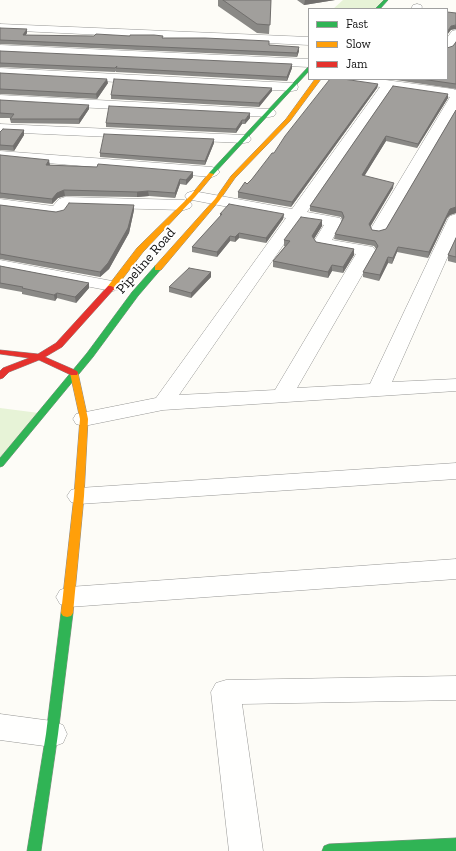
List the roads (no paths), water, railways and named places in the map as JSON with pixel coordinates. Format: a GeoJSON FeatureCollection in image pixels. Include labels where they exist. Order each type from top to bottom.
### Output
{"type":"FeatureCollection","features":[{"type":"Feature","properties":{"kind":"main road"},"geometry":{"type":"LineString","coordinates":[[378,8],[386,0]]}},
{"type":"Feature","properties":{"kind":"main road","name":"Pipeline Road"},"geometry":{"type":"LineString","coordinates":[[0,376],[6,370],[39,357],[59,345],[112,286],[140,250],[189,201],[212,172],[269,113],[308,69]]}},
{"type":"Feature","properties":{"kind":"main road","name":"Pipeline Road"},"geometry":{"type":"LineString","coordinates":[[0,464],[74,373],[135,294],[217,200],[233,177],[288,120],[317,80]]}},
{"type":"Feature","properties":{"kind":"main road"},"geometry":{"type":"LineString","coordinates":[[0,352],[39,357],[74,373],[84,419],[70,597],[52,734],[34,851]]}},
{"type":"Feature","properties":{"kind":"main road"},"geometry":{"type":"LineString","coordinates":[[329,851],[399,849],[456,845]]}},
{"type":"Feature","properties":{"kind":"street"},"geometry":{"type":"LineString","coordinates":[[0,27],[308,41]]}},
{"type":"Feature","properties":{"kind":"street"},"geometry":{"type":"LineString","coordinates":[[448,45],[456,33]]}},
{"type":"Feature","properties":{"kind":"street"},"geometry":{"type":"LineString","coordinates":[[0,49],[308,63]]}},
{"type":"Feature","properties":{"kind":"street"},"geometry":{"type":"LineString","coordinates":[[0,72],[292,87]]}},
{"type":"Feature","properties":{"kind":"street"},"geometry":{"type":"LineString","coordinates":[[357,80],[389,84],[423,84],[456,94]]}},
{"type":"Feature","properties":{"kind":"street"},"geometry":{"type":"LineString","coordinates":[[163,404],[389,84]]}},
{"type":"Feature","properties":{"kind":"street"},"geometry":{"type":"LineString","coordinates":[[0,99],[40,115],[244,139]]}},
{"type":"Feature","properties":{"kind":"street"},"geometry":{"type":"LineString","coordinates":[[378,230],[456,99]]}},
{"type":"Feature","properties":{"kind":"street"},"geometry":{"type":"LineString","coordinates":[[0,128],[40,115],[269,113]]}},
{"type":"Feature","properties":{"kind":"street"},"geometry":{"type":"LineString","coordinates":[[0,155],[212,172]]}},
{"type":"Feature","properties":{"kind":"street"},"geometry":{"type":"LineString","coordinates":[[0,204],[57,211],[66,202],[217,200],[334,222],[322,243],[367,251],[282,396]]}},
{"type":"Feature","properties":{"kind":"street"},"geometry":{"type":"LineString","coordinates":[[378,390],[456,220]]}},
{"type":"Feature","properties":{"kind":"street"},"geometry":{"type":"LineString","coordinates":[[0,265],[112,286]]}},
{"type":"Feature","properties":{"kind":"street"},"geometry":{"type":"LineString","coordinates":[[84,419],[163,404],[456,385]]}},
{"type":"Feature","properties":{"kind":"street"},"geometry":{"type":"LineString","coordinates":[[79,496],[456,471]]}},
{"type":"Feature","properties":{"kind":"street"},"geometry":{"type":"LineString","coordinates":[[70,597],[456,568]]}},
{"type":"Feature","properties":{"kind":"street"},"geometry":{"type":"LineString","coordinates":[[246,851],[226,692],[456,688]]}},
{"type":"Feature","properties":{"kind":"street"},"geometry":{"type":"LineString","coordinates":[[0,727],[52,734]]}}]}
